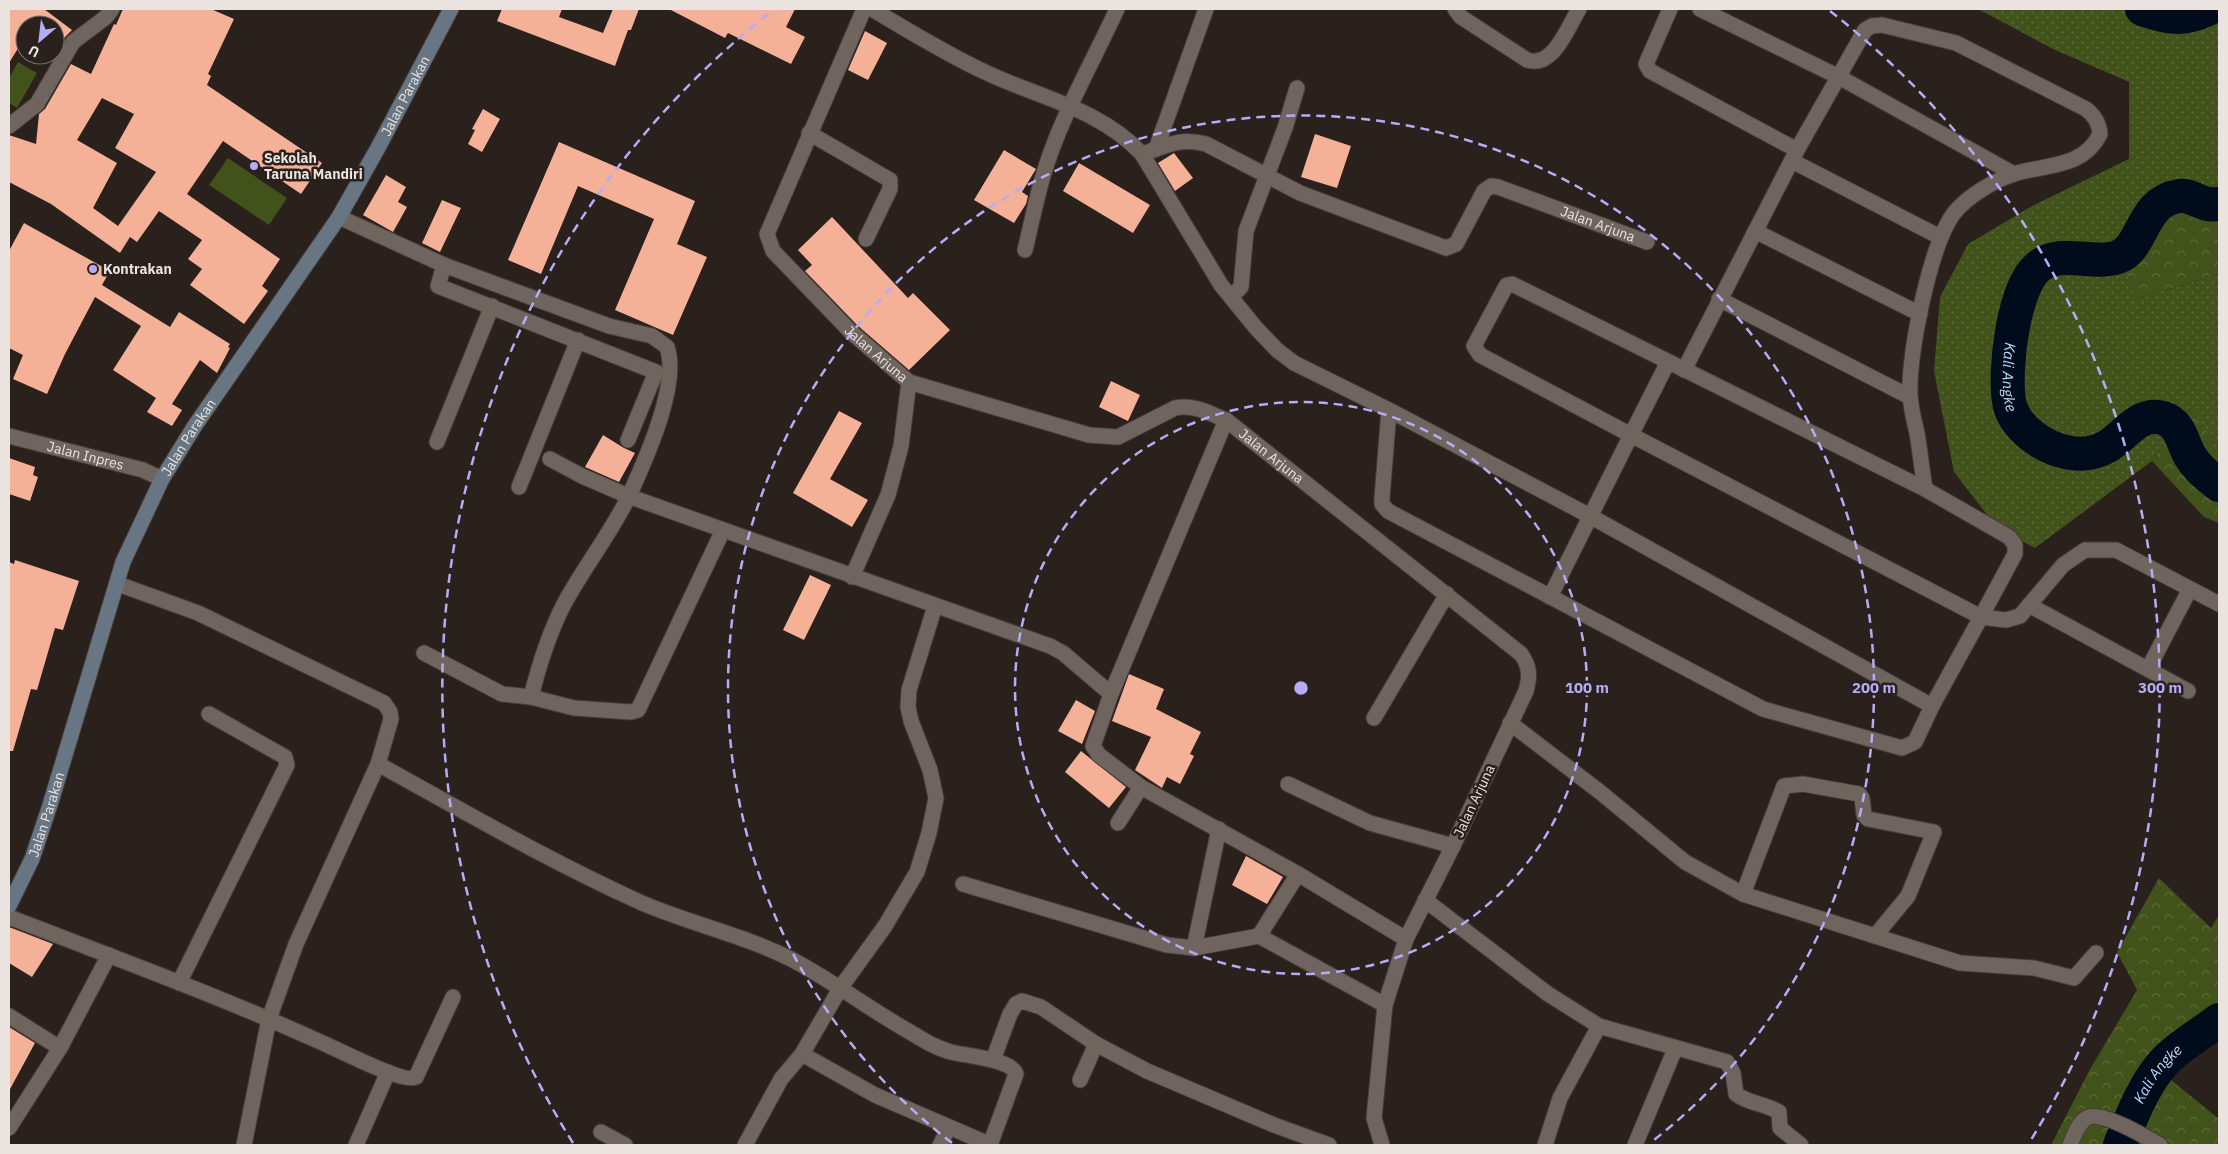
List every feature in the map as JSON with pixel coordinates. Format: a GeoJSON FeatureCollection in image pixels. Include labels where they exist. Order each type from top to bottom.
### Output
{"type":"FeatureCollection","features":[{"type":"Feature","properties":{"kind":"street"},"geometry":{"type":"LineString","coordinates":[[9,126],[39,101],[73,42],[106,17],[112,9]]}},
{"type":"Feature","properties":{"kind":"street","name":"Jalan Parakan"},"geometry":{"type":"LineString","coordinates":[[9,906],[32,859],[124,562],[162,479],[194,427],[339,217],[384,138],[451,9]]}},
{"type":"Feature","properties":{"kind":"street","name":"Jalan Arjuna"},"geometry":{"type":"LineString","coordinates":[[864,9],[767,234],[770,246],[851,332],[910,382],[1098,437],[1118,437],[1174,408],[1182,406],[1197,408],[1226,420],[1447,594],[1520,654],[1527,663],[1529,673],[1526,691],[1453,846],[1406,938],[1384,1005],[1374,1118],[1382,1145]]}},
{"type":"Feature","properties":{"kind":"street"},"geometry":{"type":"LineString","coordinates":[[872,9],[984,72],[1070,105],[1093,116],[1113,128],[1129,141],[1142,154],[1231,297],[1272,344],[1294,363],[1389,410],[1590,516],[1932,706]]}},
{"type":"Feature","properties":{"kind":"street"},"geometry":{"type":"LineString","coordinates":[[1025,250],[1043,176],[1070,105],[1117,9]]}},
{"type":"Feature","properties":{"kind":"street"},"geometry":{"type":"LineString","coordinates":[[1156,149],[1206,9]]}},
{"type":"Feature","properties":{"kind":"street"},"geometry":{"type":"LineString","coordinates":[[1455,9],[1461,16],[1527,60],[1538,62],[1548,57],[1555,49],[1579,9]]}},
{"type":"Feature","properties":{"kind":"street"},"geometry":{"type":"LineString","coordinates":[[1670,9],[1646,64],[1650,71],[1794,156],[1940,237]]}},
{"type":"Feature","properties":{"kind":"street"},"geometry":{"type":"LineString","coordinates":[[1700,9],[1839,77],[2014,174]]}},
{"type":"Feature","properties":{"kind":"street"},"geometry":{"type":"LineString","coordinates":[[1684,370],[1794,156],[1865,30],[1872,26],[1882,25],[1956,42],[2086,109],[2094,116],[2099,126],[2100,134],[2096,141],[2076,158],[2061,165],[2014,174],[1987,186],[1955,213],[1940,237],[1920,314],[1910,373],[1910,397],[1925,489]]}},
{"type":"Feature","properties":{"kind":"street"},"geometry":{"type":"LineString","coordinates":[[1231,297],[1241,287],[1246,231],[1286,128],[1297,88]]}},
{"type":"Feature","properties":{"kind":"street"},"geometry":{"type":"LineString","coordinates":[[809,133],[890,180],[890,189],[866,239]]}},
{"type":"Feature","properties":{"kind":"street","name":"Jalan Arjuna"},"geometry":{"type":"LineString","coordinates":[[1142,154],[1174,142],[1197,142],[1224,152],[1268,177],[1344,210],[1446,248],[1456,244],[1484,191],[1491,186],[1647,242]]}},
{"type":"Feature","properties":{"kind":"street"},"geometry":{"type":"LineString","coordinates":[[339,217],[444,265],[609,326],[652,336],[664,344],[670,359],[669,376],[657,426],[628,496],[564,604],[540,661],[531,697]]}},
{"type":"Feature","properties":{"kind":"street"},"geometry":{"type":"LineString","coordinates":[[1756,230],[1920,314]]}},
{"type":"Feature","properties":{"kind":"street"},"geometry":{"type":"LineString","coordinates":[[444,265],[438,286],[656,372],[628,440]]}},
{"type":"Feature","properties":{"kind":"street"},"geometry":{"type":"LineString","coordinates":[[1389,410],[1382,498],[1384,508],[1763,709],[1788,718],[1902,748],[1915,742],[1932,706],[1980,617],[2014,554],[2015,545],[2009,537],[1925,489],[1512,284],[1507,285],[1475,342],[1476,352],[1480,355],[1980,617],[2006,620],[2020,616],[2063,565],[2084,550],[2116,550],[2219,604]]}},
{"type":"Feature","properties":{"kind":"street"},"geometry":{"type":"LineString","coordinates":[[1719,299],[1910,397]]}},
{"type":"Feature","properties":{"kind":"street"},"geometry":{"type":"LineString","coordinates":[[437,442],[492,306]]}},
{"type":"Feature","properties":{"kind":"street"},"geometry":{"type":"LineString","coordinates":[[519,487],[578,340]]}},
{"type":"Feature","properties":{"kind":"street"},"geometry":{"type":"LineString","coordinates":[[1550,597],[1668,362]]}},
{"type":"Feature","properties":{"kind":"street"},"geometry":{"type":"LineString","coordinates":[[852,577],[888,495],[902,446],[910,382]]}},
{"type":"Feature","properties":{"kind":"street"},"geometry":{"type":"LineString","coordinates":[[1226,420],[1111,694],[1093,746],[1099,755],[1140,787],[1219,829],[1406,938]]}},
{"type":"Feature","properties":{"kind":"street","name":"Jalan Inpres"},"geometry":{"type":"LineString","coordinates":[[9,436],[143,470],[162,479]]}},
{"type":"Feature","properties":{"kind":"street"},"geometry":{"type":"LineString","coordinates":[[550,459],[582,476],[628,496],[1057,649],[1111,694]]}},
{"type":"Feature","properties":{"kind":"street"},"geometry":{"type":"LineString","coordinates":[[424,653],[502,694],[531,697],[574,708],[631,712],[638,710],[723,530]]}},
{"type":"Feature","properties":{"kind":"street"},"geometry":{"type":"LineString","coordinates":[[118,584],[198,613],[384,703],[390,712],[391,719],[378,764],[296,944],[269,1019],[244,1145]]}},
{"type":"Feature","properties":{"kind":"street"},"geometry":{"type":"LineString","coordinates":[[2148,669],[2190,589]]}},
{"type":"Feature","properties":{"kind":"street"},"geometry":{"type":"LineString","coordinates":[[1374,718],[1447,594]]}},
{"type":"Feature","properties":{"kind":"street"},"geometry":{"type":"LineString","coordinates":[[745,1145],[781,1079],[802,1054],[841,987],[885,926],[917,872],[929,833],[936,798],[935,786],[915,736],[908,707],[910,690],[935,606]]}},
{"type":"Feature","properties":{"kind":"street"},"geometry":{"type":"LineString","coordinates":[[2029,606],[2188,690]]}},
{"type":"Feature","properties":{"kind":"street"},"geometry":{"type":"LineString","coordinates":[[179,983],[287,765],[285,757],[209,714]]}},
{"type":"Feature","properties":{"kind":"street"},"geometry":{"type":"LineString","coordinates":[[1510,723],[1600,792],[1685,862],[1743,894],[1960,963],[2034,968],[2074,978],[2096,952]]}},
{"type":"Feature","properties":{"kind":"street"},"geometry":{"type":"LineString","coordinates":[[378,764],[497,830],[643,903],[775,952],[841,987],[936,1047],[994,1060],[1012,1067],[1016,1074],[991,1145],[875,1095],[802,1054]]}},
{"type":"Feature","properties":{"kind":"street"},"geometry":{"type":"LineString","coordinates":[[1288,784],[1370,823],[1453,846]]}},
{"type":"Feature","properties":{"kind":"street"},"geometry":{"type":"LineString","coordinates":[[1743,894],[1784,786],[1803,784],[1859,794],[1862,798],[1864,815],[1868,819],[1934,832],[1908,896],[1875,936]]}},
{"type":"Feature","properties":{"kind":"street"},"geometry":{"type":"LineString","coordinates":[[1118,823],[1140,787]]}},
{"type":"Feature","properties":{"kind":"street"},"geometry":{"type":"LineString","coordinates":[[1194,948],[1219,829]]}},
{"type":"Feature","properties":{"kind":"street"},"geometry":{"type":"LineString","coordinates":[[1259,936],[1298,874]]}},
{"type":"Feature","properties":{"kind":"street"},"geometry":{"type":"LineString","coordinates":[[963,884],[1167,945],[1194,948],[1259,936],[1384,1005]]}},
{"type":"Feature","properties":{"kind":"street"},"geometry":{"type":"LineString","coordinates":[[1425,900],[1548,994],[1598,1026],[1727,1062],[1733,1073],[1736,1094],[1745,1101],[1768,1105],[1778,1112],[1780,1128],[1801,1145]]}},
{"type":"Feature","properties":{"kind":"street"},"geometry":{"type":"LineString","coordinates":[[9,917],[269,1019],[388,1072],[409,1079],[416,1077],[453,997]]}},
{"type":"Feature","properties":{"kind":"street"},"geometry":{"type":"LineString","coordinates":[[9,1128],[60,1048],[109,955]]}},
{"type":"Feature","properties":{"kind":"street"},"geometry":{"type":"LineString","coordinates":[[994,1060],[1010,1014],[1016,1004],[1022,1001],[1041,1007],[1096,1044],[1147,1071],[1188,1090],[1329,1145]]}},
{"type":"Feature","properties":{"kind":"street"},"geometry":{"type":"LineString","coordinates":[[9,1016],[60,1048]]}},
{"type":"Feature","properties":{"kind":"street"},"geometry":{"type":"LineString","coordinates":[[1545,1145],[1563,1091],[1598,1026]]}},
{"type":"Feature","properties":{"kind":"street"},"geometry":{"type":"LineString","coordinates":[[1080,1080],[1096,1044]]}},
{"type":"Feature","properties":{"kind":"street"},"geometry":{"type":"LineString","coordinates":[[1635,1145],[1675,1049]]}},
{"type":"Feature","properties":{"kind":"street"},"geometry":{"type":"LineString","coordinates":[[356,1145],[388,1072]]}},
{"type":"Feature","properties":{"kind":"street"},"geometry":{"type":"LineString","coordinates":[[2070,1145],[2080,1124],[2089,1117],[2101,1117],[2143,1135],[2160,1145]]}},
{"type":"Feature","properties":{"kind":"street"},"geometry":{"type":"LineString","coordinates":[[940,1145],[949,1127]]}},
{"type":"Feature","properties":{"kind":"street"},"geometry":{"type":"LineString","coordinates":[[601,1132],[625,1145]]}},
{"type":"Feature","properties":{"kind":"green space"},"geometry":{"type":"Polygon","coordinates":[[[1978,9],[2219,9],[2219,185],[2148,197],[2135,299],[2219,274],[2219,449],[2190,409],[2152,461],[2035,548],[1998,529],[1954,472],[1934,371],[1940,297],[1968,244],[2034,205],[2129,159],[2129,82],[2053,49],[1978,9]]]}},
{"type":"Feature","properties":{"kind":"green space"},"geometry":{"type":"Polygon","coordinates":[[[16,65],[23,65],[37,73],[17,108],[9,103],[9,78],[16,65]]]}},
{"type":"Feature","properties":{"kind":"green space"},"geometry":{"type":"Polygon","coordinates":[[[228,158],[287,198],[269,225],[209,185],[228,158]]]}},
{"type":"Feature","properties":{"kind":"green space"},"geometry":{"type":"Polygon","coordinates":[[[2219,185],[2219,274],[2135,299],[2120,251],[2148,197],[2219,185]]]}},
{"type":"Feature","properties":{"kind":"green space"},"geometry":{"type":"Polygon","coordinates":[[[2191,408],[2219,449],[2219,523],[2204,517],[2152,461],[2191,408]]]}},
{"type":"Feature","properties":{"kind":"green space"},"geometry":{"type":"Polygon","coordinates":[[[2159,878],[2211,928],[2219,915],[2219,1002],[2160,1071],[2219,1119],[2219,1145],[2051,1145],[2089,1071],[2137,990],[2117,952],[2159,878]]]}},
{"type":"Feature","properties":{"kind":"building"},"geometry":{"type":"Polygon","coordinates":[[[9,9],[44,9],[52,15],[15,15],[15,53],[9,63],[9,9]]]}},
{"type":"Feature","properties":{"kind":"building"},"geometry":{"type":"Polygon","coordinates":[[[123,9],[211,9],[234,19],[208,74],[211,76],[207,85],[322,163],[301,194],[223,141],[187,194],[280,259],[262,286],[268,291],[244,324],[190,285],[202,269],[188,259],[202,240],[159,211],[137,242],[130,237],[120,253],[51,204],[9,182],[9,135],[36,144],[39,114],[45,109],[71,64],[91,74],[114,24],[116,25],[123,9]],[[102,98],[77,140],[117,163],[93,208],[118,226],[156,172],[115,148],[134,114],[102,98]]]}},
{"type":"Feature","properties":{"kind":"building"},"geometry":{"type":"Polygon","coordinates":[[[502,9],[562,9],[559,17],[603,33],[613,9],[639,9],[631,30],[628,30],[615,66],[497,21],[502,9]]]}},
{"type":"Feature","properties":{"kind":"building"},"geometry":{"type":"Polygon","coordinates":[[[669,9],[795,9],[786,27],[805,37],[791,64],[728,33],[725,38],[669,9]]]}},
{"type":"Feature","properties":{"kind":"building"},"geometry":{"type":"Polygon","coordinates":[[[65,25],[72,30],[65,37],[65,25]]]}},
{"type":"Feature","properties":{"kind":"building"},"geometry":{"type":"Polygon","coordinates":[[[865,31],[887,43],[868,80],[848,70],[865,31]]]}},
{"type":"Feature","properties":{"kind":"building"},"geometry":{"type":"Polygon","coordinates":[[[483,109],[500,119],[482,152],[468,144],[475,130],[472,129],[483,109]]]}},
{"type":"Feature","properties":{"kind":"building"},"geometry":{"type":"Polygon","coordinates":[[[1315,134],[1351,146],[1337,188],[1301,177],[1315,134]]]}},
{"type":"Feature","properties":{"kind":"building"},"geometry":{"type":"Polygon","coordinates":[[[559,142],[695,201],[677,244],[707,257],[673,335],[615,310],[654,219],[578,186],[541,274],[508,260],[559,142]]]}},
{"type":"Feature","properties":{"kind":"building"},"geometry":{"type":"Polygon","coordinates":[[[1004,150],[1036,169],[1022,192],[1028,196],[1026,204],[1014,223],[974,200],[1004,150]]]}},
{"type":"Feature","properties":{"kind":"building"},"geometry":{"type":"Polygon","coordinates":[[[1174,153],[1193,178],[1175,191],[1158,163],[1174,153]]]}},
{"type":"Feature","properties":{"kind":"building"},"geometry":{"type":"Polygon","coordinates":[[[1079,163],[1150,205],[1133,233],[1063,191],[1079,163]]]}},
{"type":"Feature","properties":{"kind":"building"},"geometry":{"type":"Polygon","coordinates":[[[386,175],[406,187],[398,202],[407,207],[393,232],[363,215],[386,175]]]}},
{"type":"Feature","properties":{"kind":"building"},"geometry":{"type":"Polygon","coordinates":[[[442,200],[461,208],[440,252],[422,243],[442,200]]]}},
{"type":"Feature","properties":{"kind":"building"},"geometry":{"type":"Polygon","coordinates":[[[832,217],[908,298],[913,293],[950,330],[909,370],[857,325],[805,271],[812,265],[798,250],[832,217]]]}},
{"type":"Feature","properties":{"kind":"building"},"geometry":{"type":"Polygon","coordinates":[[[24,223],[110,271],[102,285],[170,327],[179,312],[230,344],[228,347],[230,348],[217,373],[200,360],[172,404],[182,410],[172,426],[147,412],[156,398],[113,370],[141,326],[95,297],[65,354],[47,394],[13,379],[23,355],[9,348],[9,251],[24,223]]]}},
{"type":"Feature","properties":{"kind":"building"},"geometry":{"type":"Polygon","coordinates":[[[1111,381],[1140,395],[1128,421],[1099,407],[1111,381]]]}},
{"type":"Feature","properties":{"kind":"building"},"geometry":{"type":"Polygon","coordinates":[[[839,411],[862,423],[830,479],[868,500],[852,527],[793,493],[839,411]]]}},
{"type":"Feature","properties":{"kind":"building"},"geometry":{"type":"Polygon","coordinates":[[[603,435],[635,453],[619,482],[585,467],[603,435]]]}},
{"type":"Feature","properties":{"kind":"building"},"geometry":{"type":"Polygon","coordinates":[[[9,458],[35,467],[33,475],[38,477],[30,501],[9,494],[9,458]]]}},
{"type":"Feature","properties":{"kind":"building"},"geometry":{"type":"Polygon","coordinates":[[[15,560],[79,581],[63,630],[55,628],[37,690],[31,689],[13,751],[9,751],[9,562],[14,564],[15,560]]]}},
{"type":"Feature","properties":{"kind":"building"},"geometry":{"type":"Polygon","coordinates":[[[810,575],[831,585],[804,640],[783,630],[810,575]]]}},
{"type":"Feature","properties":{"kind":"building"},"geometry":{"type":"Polygon","coordinates":[[[1129,674],[1164,689],[1156,709],[1201,732],[1190,754],[1194,756],[1180,784],[1167,777],[1162,788],[1135,770],[1151,737],[1112,721],[1129,674]]]}},
{"type":"Feature","properties":{"kind":"building"},"geometry":{"type":"Polygon","coordinates":[[[1076,700],[1095,711],[1082,744],[1058,731],[1076,700]]]}},
{"type":"Feature","properties":{"kind":"building"},"geometry":{"type":"Polygon","coordinates":[[[1081,751],[1126,787],[1109,808],[1065,772],[1081,751]]]}},
{"type":"Feature","properties":{"kind":"building"},"geometry":{"type":"Polygon","coordinates":[[[1246,856],[1283,877],[1267,904],[1232,885],[1246,856]]]}},
{"type":"Feature","properties":{"kind":"building"},"geometry":{"type":"Polygon","coordinates":[[[9,927],[53,944],[32,977],[9,963],[9,927]]]}},
{"type":"Feature","properties":{"kind":"building"},"geometry":{"type":"Polygon","coordinates":[[[9,1027],[35,1043],[9,1091],[9,1027]]]}},
{"type":"Feature","properties":{"kind":"waterway","name":"Kali Angke"},"geometry":{"type":"LineString","coordinates":[[2142,9],[2175,17],[2183,17],[2208,9]]}},
{"type":"Feature","properties":{"kind":"waterway","name":"Kali Angke"},"geometry":{"type":"LineString","coordinates":[[2219,204],[2205,203],[2183,196],[2166,200],[2149,216],[2133,245],[2118,257],[2098,260],[2056,259],[2047,261],[2038,267],[2029,278],[2022,292],[2012,330],[2008,370],[2009,401],[2012,411],[2023,428],[2048,446],[2068,453],[2078,454],[2098,451],[2114,442],[2140,421],[2154,417],[2163,418],[2174,424],[2190,456],[2219,485]]}},
{"type":"Feature","properties":{"kind":"waterway","name":"Kali Angke"},"geometry":{"type":"LineString","coordinates":[[2120,1145],[2139,1100],[2158,1069],[2178,1049],[2219,1020]]}},
{"type":"Feature","properties":{"kind":"place","name":"Sekolah Taruna Mandiri"},"geometry":{"type":"Point","coordinates":[254,166]}},
{"type":"Feature","properties":{"kind":"place","name":"Kontrakan"},"geometry":{"type":"Point","coordinates":[93,269]}}]}
